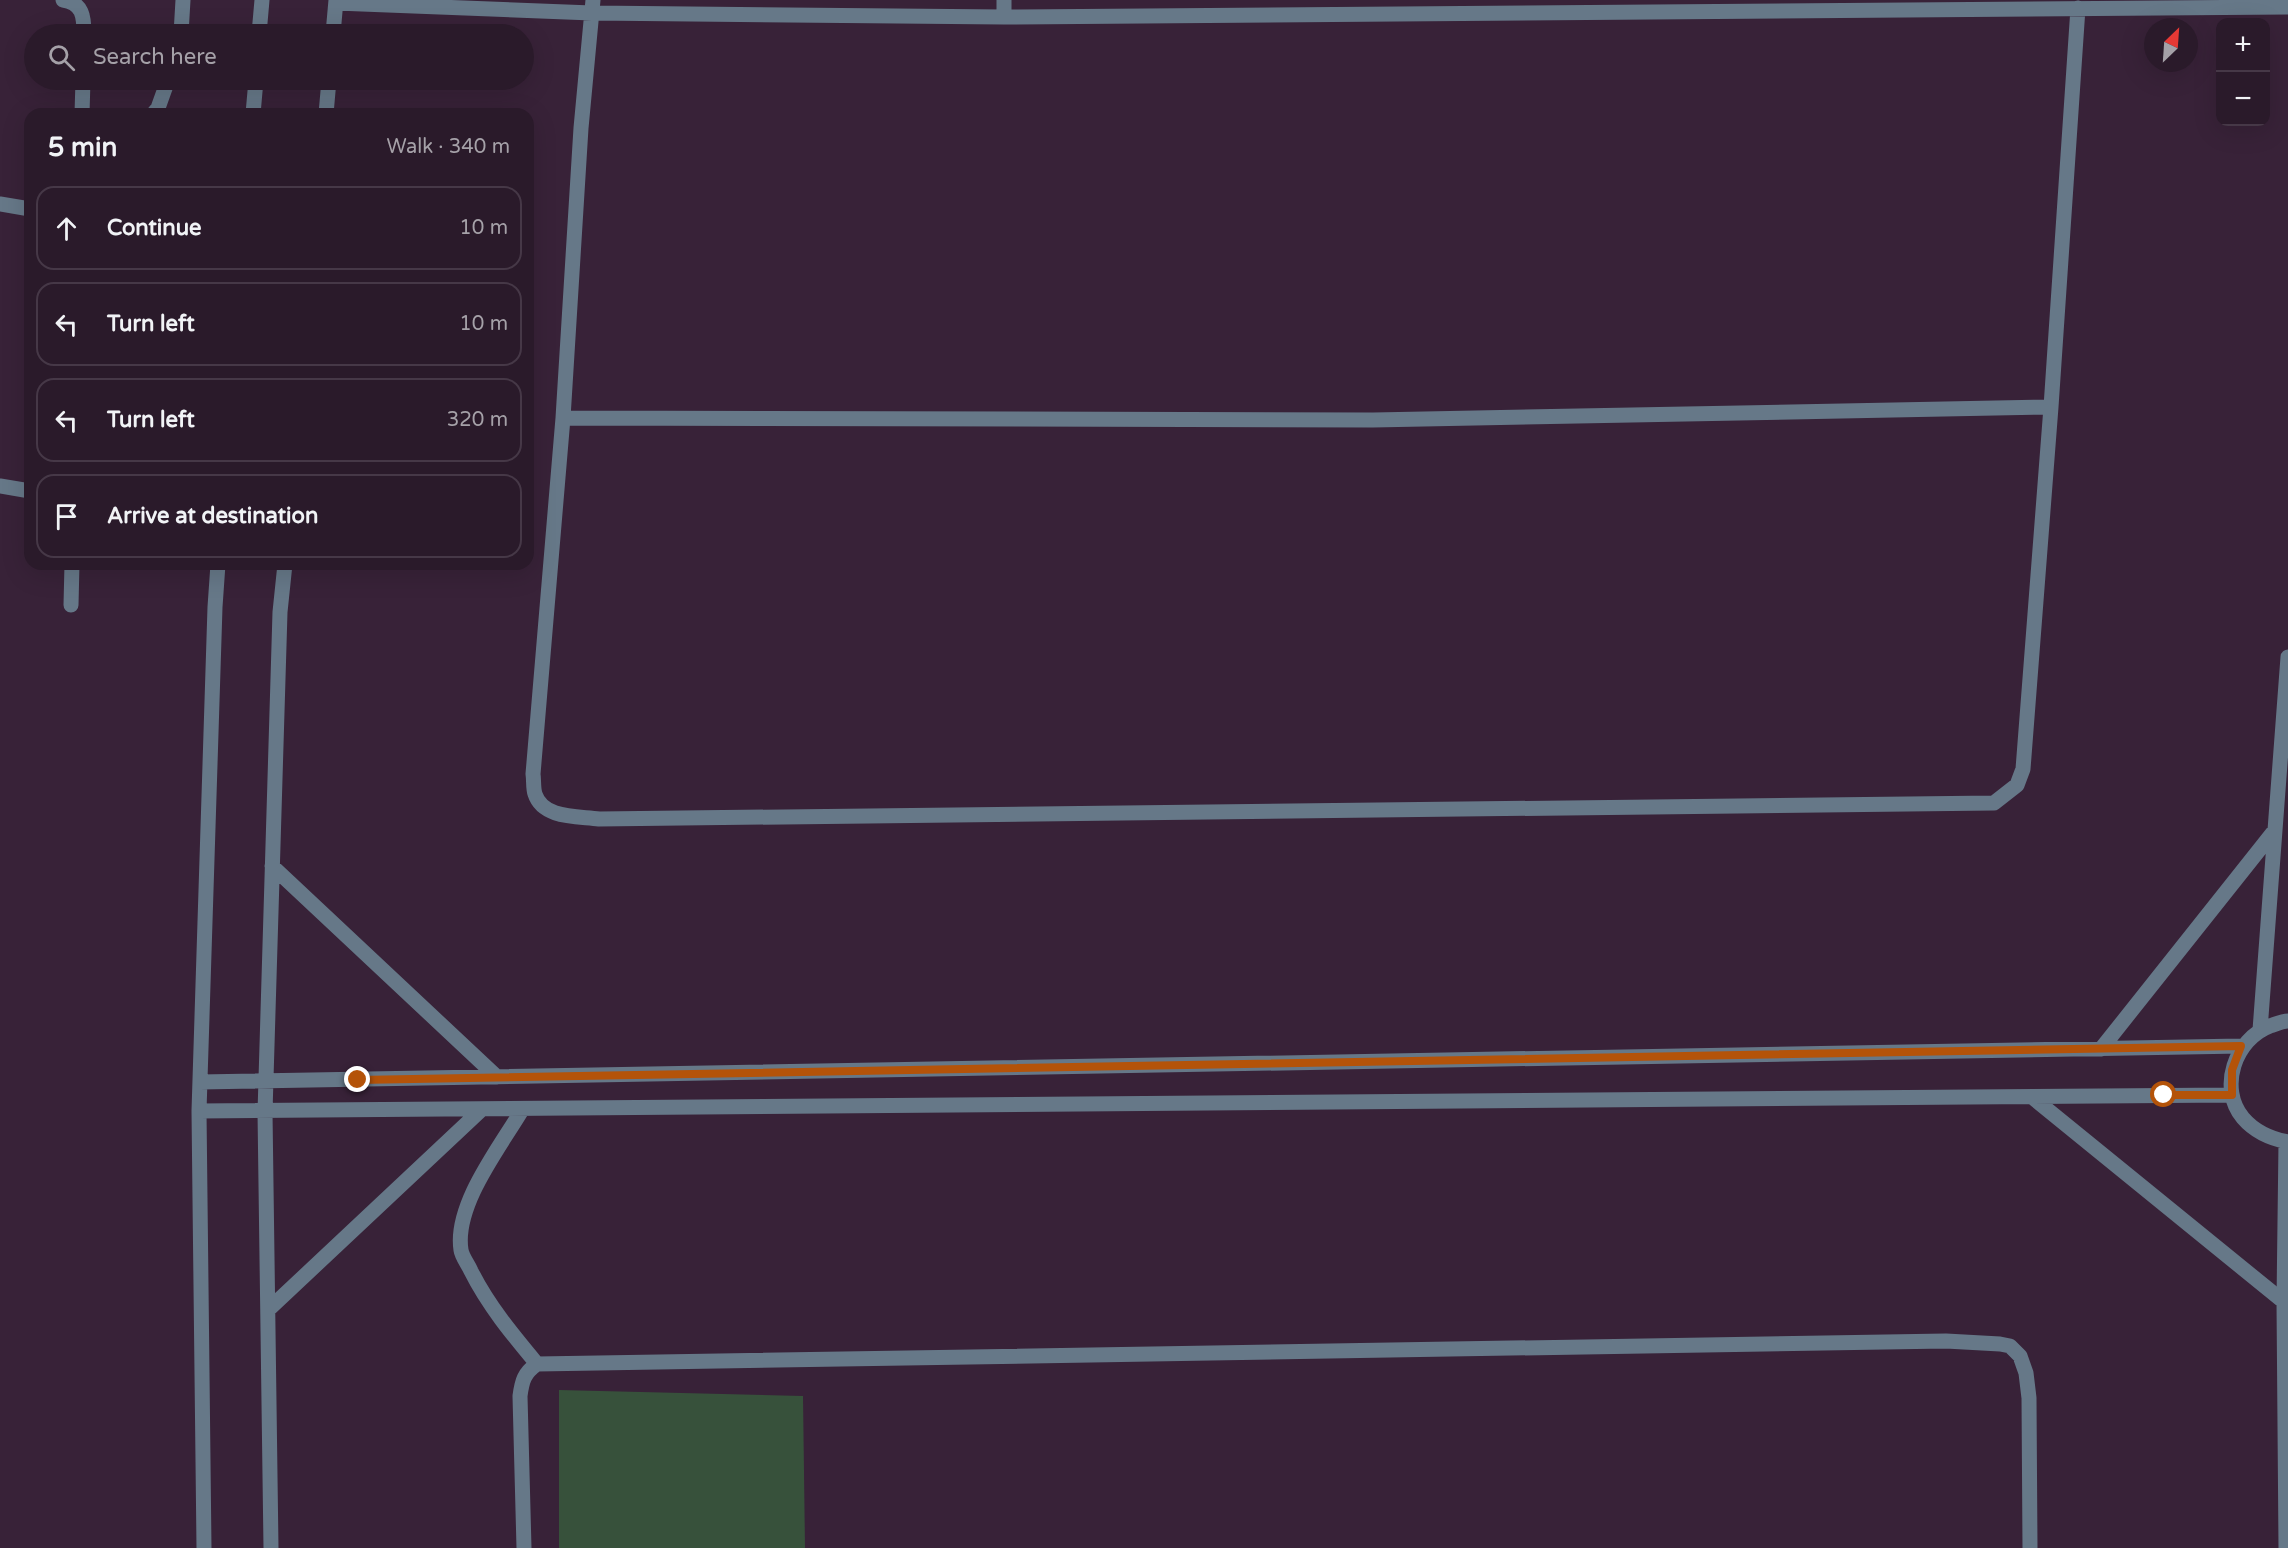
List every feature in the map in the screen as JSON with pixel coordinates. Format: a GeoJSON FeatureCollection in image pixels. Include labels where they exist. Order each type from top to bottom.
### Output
{"type":"FeatureCollection","features":[{"type":"Feature","properties":{"kind":"street"},"geometry":{"type":"LineString","coordinates":[[63,0],[76,4],[83,13],[84,24]]}},
{"type":"Feature","properties":{"kind":"street"},"geometry":{"type":"LineString","coordinates":[[182,24],[183,0]]}},
{"type":"Feature","properties":{"kind":"street"},"geometry":{"type":"LineString","coordinates":[[260,24],[262,0]]}},
{"type":"Feature","properties":{"kind":"street"},"geometry":{"type":"LineString","coordinates":[[1004,0],[1004,17]]}},
{"type":"Feature","properties":{"kind":"street"},"geometry":{"type":"LineString","coordinates":[[334,24],[336,1],[1004,17],[2288,7]]}},
{"type":"Feature","properties":{"kind":"street"},"geometry":{"type":"LineString","coordinates":[[592,7],[581,128],[563,418],[533,774],[535,795],[545,808],[555,814],[611,819],[1994,803],[2017,785],[2023,769],[2051,407],[2078,8]]}},
{"type":"Feature","properties":{"kind":"street"},"geometry":{"type":"LineString","coordinates":[[82,108],[83,90]]}},
{"type":"Feature","properties":{"kind":"street"},"geometry":{"type":"LineString","coordinates":[[158,108],[164,90]]}},
{"type":"Feature","properties":{"kind":"street"},"geometry":{"type":"LineString","coordinates":[[254,108],[255,90]]}},
{"type":"Feature","properties":{"kind":"street"},"geometry":{"type":"LineString","coordinates":[[327,108],[328,90]]}},
{"type":"Feature","properties":{"kind":"street"},"geometry":{"type":"LineString","coordinates":[[0,204],[24,207]]}},
{"type":"Feature","properties":{"kind":"street"},"geometry":{"type":"LineString","coordinates":[[563,418],[1373,420],[2051,407]]}},
{"type":"Feature","properties":{"kind":"street"},"geometry":{"type":"LineString","coordinates":[[0,486],[24,490]]}},
{"type":"Feature","properties":{"kind":"street"},"geometry":{"type":"LineString","coordinates":[[71,605],[72,570]]}},
{"type":"Feature","properties":{"kind":"street"},"geometry":{"type":"LineString","coordinates":[[204,1548],[199,1112],[214,607],[217,570]]}},
{"type":"Feature","properties":{"kind":"street"},"geometry":{"type":"LineString","coordinates":[[271,1548],[265,1112],[280,612],[284,570]]}},
{"type":"Feature","properties":{"kind":"street"},"geometry":{"type":"LineString","coordinates":[[2260,1030],[2288,657]]}},
{"type":"Feature","properties":{"kind":"street"},"geometry":{"type":"LineString","coordinates":[[2101,1049],[2275,830]]}},
{"type":"Feature","properties":{"kind":"street"},"geometry":{"type":"LineString","coordinates":[[272,866],[496,1077]]}},
{"type":"Feature","properties":{"kind":"street"},"geometry":{"type":"LineString","coordinates":[[2286,1548],[2284,1302],[2287,1142],[2262,1134],[2243,1118],[2232,1095],[2232,1070],[2241,1046],[2260,1030],[2288,1021]]}},
{"type":"Feature","properties":{"kind":"street"},"geometry":{"type":"LineString","coordinates":[[200,1082],[2241,1046]]}},
{"type":"Feature","properties":{"kind":"street"},"geometry":{"type":"LineString","coordinates":[[199,1112],[2232,1095]]}},
{"type":"Feature","properties":{"kind":"street"},"geometry":{"type":"LineString","coordinates":[[2032,1097],[2284,1302]]}},
{"type":"Feature","properties":{"kind":"street"},"geometry":{"type":"LineString","coordinates":[[268,1310],[481,1110]]}},
{"type":"Feature","properties":{"kind":"street"},"geometry":{"type":"LineString","coordinates":[[522,1110],[475,1188],[462,1222],[461,1251],[481,1291],[503,1323],[537,1364]]}},
{"type":"Feature","properties":{"kind":"street"},"geometry":{"type":"LineString","coordinates":[[524,1548],[520,1396],[522,1381],[527,1371],[537,1364],[1922,1341],[2000,1344],[2010,1346],[2020,1356],[2026,1373],[2029,1398],[2030,1548]]}},
{"type":"Feature","properties":{"kind":"green space"},"geometry":{"type":"Polygon","coordinates":[[[559,1390],[803,1396],[805,1548],[559,1548],[559,1390]]]}},
{"type":"Feature","properties":{"kind":"route"},"geometry":{"type":"LineString","coordinates":[[358,1080],[2241,1046],[2232,1070],[2232,1095],[2164,1095]]}}]}
